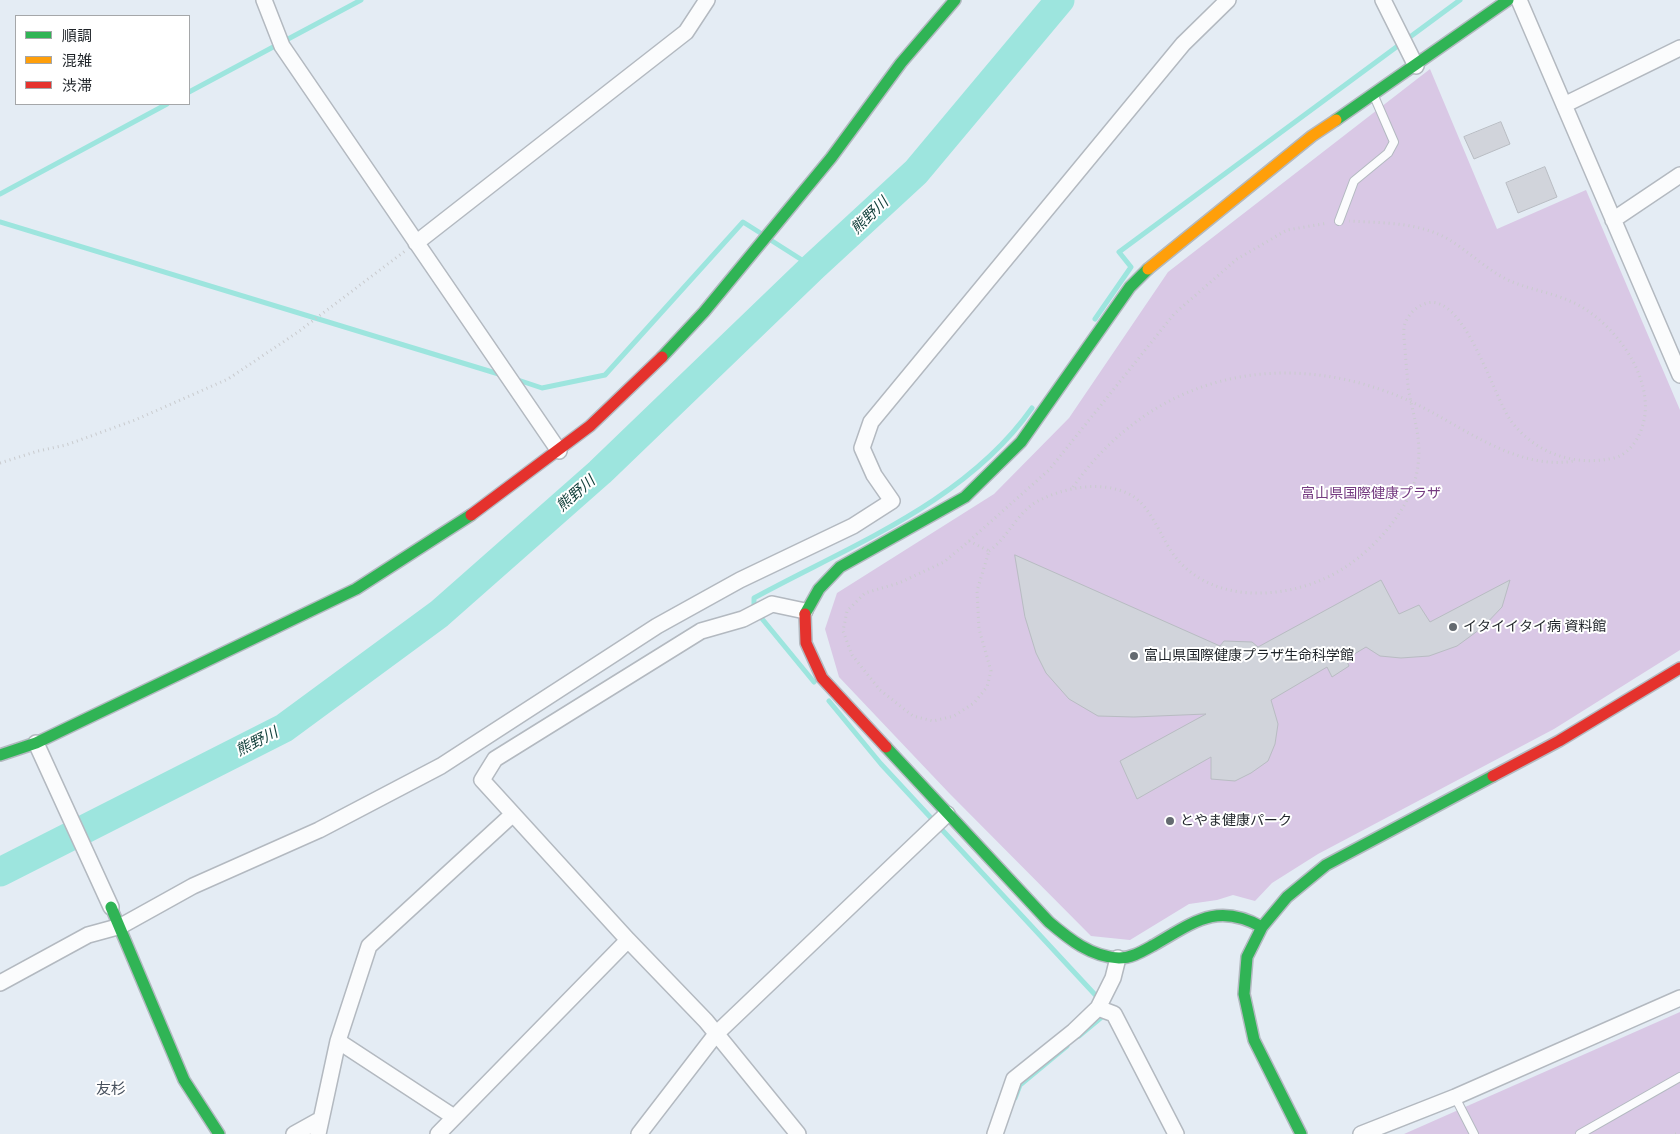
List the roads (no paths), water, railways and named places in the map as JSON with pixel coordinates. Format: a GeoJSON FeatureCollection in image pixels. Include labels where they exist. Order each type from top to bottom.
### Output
{"type":"FeatureCollection","features":[{"type":"Feature","properties":{"kind":"street"},"geometry":{"type":"LineString","coordinates":[[264,0],[282,46],[559,451]]}},
{"type":"Feature","properties":{"kind":"street"},"geometry":{"type":"LineString","coordinates":[[416,243],[686,32],[708,0]]}},
{"type":"Feature","properties":{"kind":"street"},"geometry":{"type":"LineString","coordinates":[[0,755],[36,743],[356,589],[454,527],[559,451],[590,426],[648,372],[704,312],[831,158],[901,63],[955,0]]}},
{"type":"Feature","properties":{"kind":"street"},"geometry":{"type":"LineString","coordinates":[[0,983],[88,935],[121,926],[193,886],[319,830],[441,766],[657,626],[740,580],[853,526],[892,501],[874,475],[862,448],[871,422],[1183,44],[1228,0]]}},
{"type":"Feature","properties":{"kind":"street"},"geometry":{"type":"LineString","coordinates":[[1383,0],[1416,66]]}},
{"type":"Feature","properties":{"kind":"street"},"geometry":{"type":"LineString","coordinates":[[1262,927],[1240,914],[1214,914],[1190,925],[1133,957],[1118,958],[1089,952],[1049,922],[822,678],[806,643],[805,611],[819,589],[840,567],[965,497],[1021,442],[1130,287],[1140,276],[1312,136],[1416,66],[1508,0]]}},
{"type":"Feature","properties":{"kind":"street"},"geometry":{"type":"LineString","coordinates":[[1519,0],[1613,220],[1677,360],[1680,376]]}},
{"type":"Feature","properties":{"kind":"street"},"geometry":{"type":"LineString","coordinates":[[1564,105],[1680,48]]}},
{"type":"Feature","properties":{"kind":"street"},"geometry":{"type":"LineString","coordinates":[[1613,220],[1680,175]]}},
{"type":"Feature","properties":{"kind":"street"},"geometry":{"type":"LineString","coordinates":[[798,1134],[716,1034],[482,780],[495,759],[701,631],[743,619],[772,604],[805,611]]}},
{"type":"Feature","properties":{"kind":"street"},"geometry":{"type":"LineString","coordinates":[[1300,1134],[1254,1040],[1244,994],[1247,957],[1262,927],[1287,897],[1326,865],[1559,741],[1680,668]]}},
{"type":"Feature","properties":{"kind":"street"},"geometry":{"type":"LineString","coordinates":[[36,743],[121,926],[184,1080],[219,1134]]}},
{"type":"Feature","properties":{"kind":"street"},"geometry":{"type":"LineString","coordinates":[[318,1134],[338,1041],[369,946],[513,814]]}},
{"type":"Feature","properties":{"kind":"street"},"geometry":{"type":"LineString","coordinates":[[639,1134],[716,1034],[947,814]]}},
{"type":"Feature","properties":{"kind":"street"},"geometry":{"type":"LineString","coordinates":[[438,1134],[628,940]]}},
{"type":"Feature","properties":{"kind":"street"},"geometry":{"type":"LineString","coordinates":[[995,1134],[1014,1079],[1074,1031],[1098,1008],[1113,978],[1118,958]]}},
{"type":"Feature","properties":{"kind":"street"},"geometry":{"type":"LineString","coordinates":[[1361,1134],[1455,1097],[1680,998]]}},
{"type":"Feature","properties":{"kind":"street"},"geometry":{"type":"LineString","coordinates":[[1098,1008],[1114,1014],[1176,1134]]}},
{"type":"Feature","properties":{"kind":"street"},"geometry":{"type":"LineString","coordinates":[[338,1041],[454,1117]]}},
{"type":"Feature","properties":{"kind":"street"},"geometry":{"type":"LineString","coordinates":[[294,1134],[321,1119]]}},
{"type":"Feature","properties":{"kind":"lane"},"geometry":{"type":"LineString","coordinates":[[1339,221],[1354,181],[1388,153],[1394,142],[1374,94]]}},
{"type":"Feature","properties":{"kind":"lane"},"geometry":{"type":"LineString","coordinates":[[1580,1134],[1680,1078]]}},
{"type":"Feature","properties":{"kind":"lane"},"geometry":{"type":"LineString","coordinates":[[1455,1097],[1474,1134]]}},
{"type":"Feature","properties":{"kind":"waterway"},"geometry":{"type":"LineString","coordinates":[[190,91],[361,0]]}},
{"type":"Feature","properties":{"kind":"waterway","name":"熊野川"},"geometry":{"type":"LineString","coordinates":[[0,872],[284,728],[439,614],[600,472],[813,267],[916,172],[1060,0]]}},
{"type":"Feature","properties":{"kind":"waterway"},"geometry":{"type":"LineString","coordinates":[[1095,319],[1131,267],[1119,252],[1460,0]]}},
{"type":"Feature","properties":{"kind":"waterway"},"geometry":{"type":"LineString","coordinates":[[0,194],[165,105]]}},
{"type":"Feature","properties":{"kind":"waterway"},"geometry":{"type":"LineString","coordinates":[[0,222],[502,375]]}},
{"type":"Feature","properties":{"kind":"waterway"},"geometry":{"type":"LineString","coordinates":[[515,379],[542,388],[605,375],[743,222],[762,234]]}},
{"type":"Feature","properties":{"kind":"waterway"},"geometry":{"type":"LineString","coordinates":[[769,239],[813,267]]}},
{"type":"Feature","properties":{"kind":"waterway"},"geometry":{"type":"LineString","coordinates":[[814,682],[754,609],[754,598],[867,539],[941,495],[974,470],[1005,441],[1032,408]]}},
{"type":"Feature","properties":{"kind":"waterway"},"geometry":{"type":"LineString","coordinates":[[829,701],[881,764],[1100,1000]]}},
{"type":"Feature","properties":{"kind":"waterway"},"geometry":{"type":"LineString","coordinates":[[1079,1036],[1103,1016],[1102,1013]]}},
{"type":"Feature","properties":{"kind":"waterway"},"geometry":{"type":"LineString","coordinates":[[1015,1098],[1020,1085],[1067,1046]]}},
{"type":"Feature","properties":{"kind":"place","name":"イタイイタイ病 資料館"},"geometry":{"type":"Point","coordinates":[1453,627]}},
{"type":"Feature","properties":{"kind":"place","name":"富山県国際健康プラザ生命科学館"},"geometry":{"type":"Point","coordinates":[1134,656]}},
{"type":"Feature","properties":{"kind":"place","name":"とやま健康パーク"},"geometry":{"type":"Point","coordinates":[1170,821]}},
{"type":"Feature","properties":{"kind":"district","name":"友杉"},"geometry":{"type":"Point","coordinates":[111,1090]}},
{"type":"Feature","properties":{"kind":"park label","name":"富山県国際健康プラザ"},"geometry":{"type":"Point","coordinates":[1371,494]}}]}
